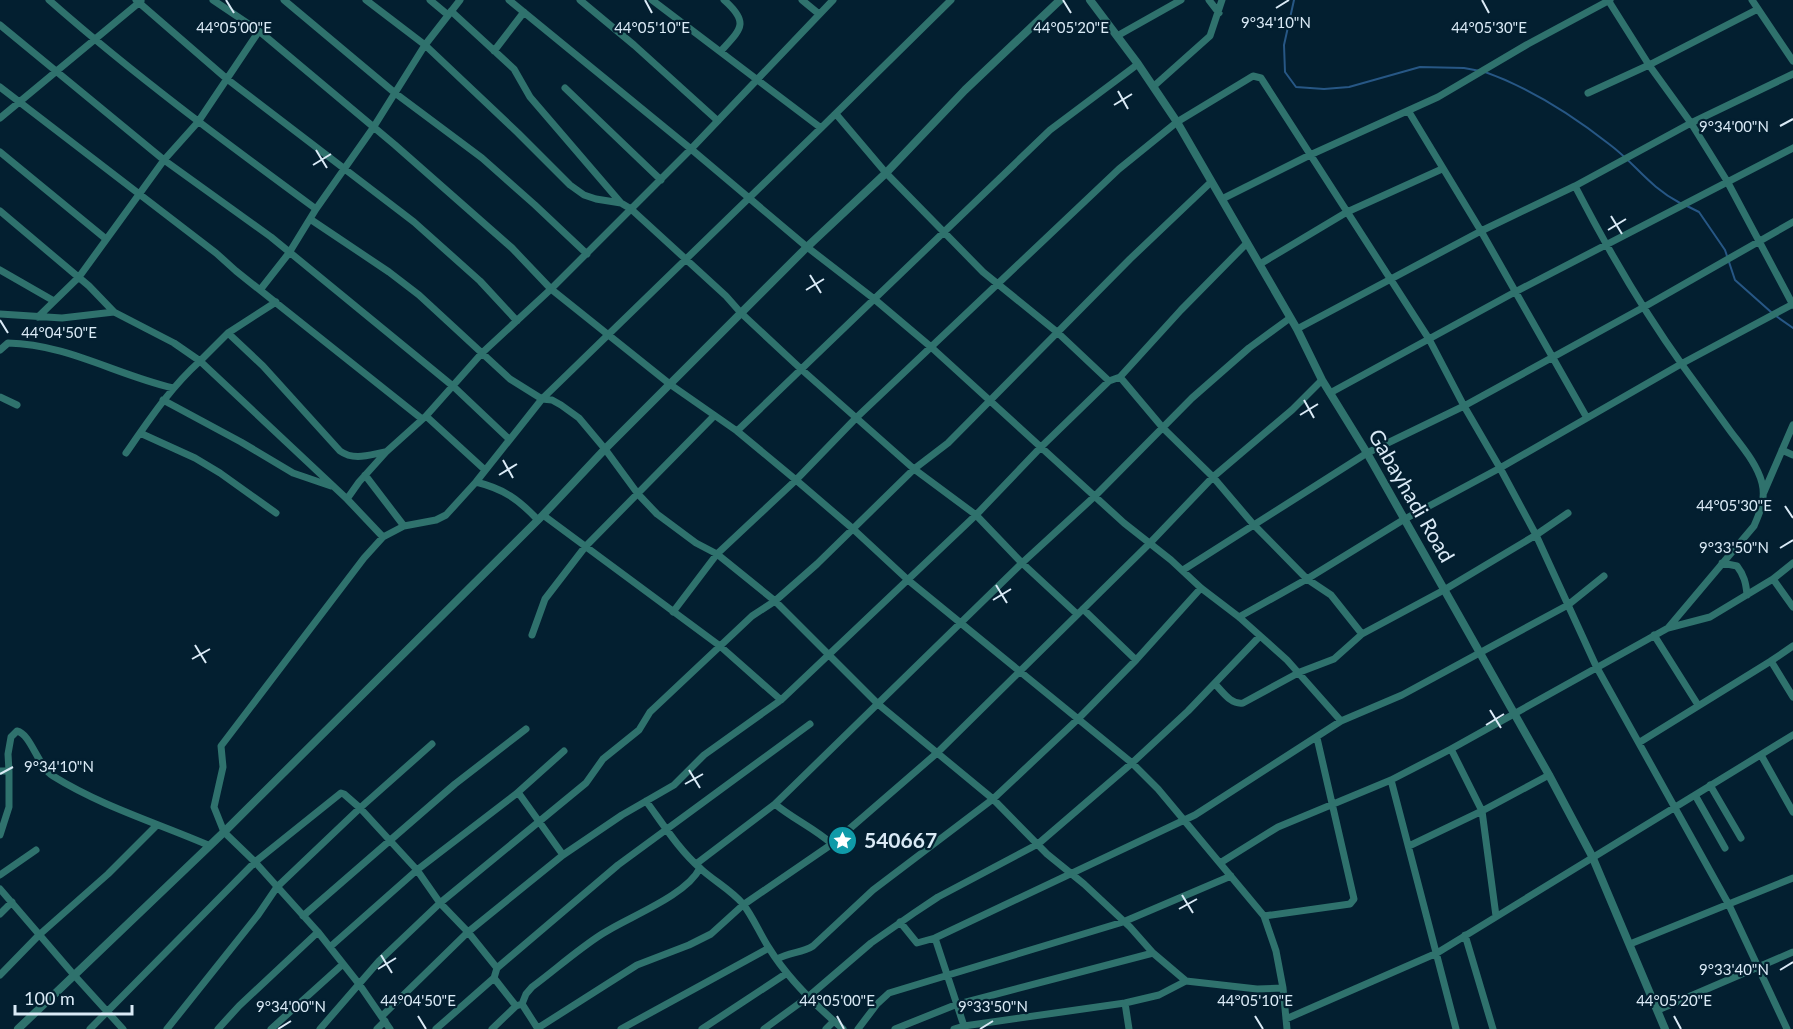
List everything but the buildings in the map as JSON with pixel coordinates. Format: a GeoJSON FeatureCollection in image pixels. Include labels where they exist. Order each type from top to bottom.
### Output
{"type":"FeatureCollection","features":[{"type":"Feature","properties":{"kind":"street"},"geometry":{"type":"LineString","coordinates":[[49,0],[94,40],[198,122],[316,209]]}},
{"type":"Feature","properties":{"kind":"street"},"geometry":{"type":"LineString","coordinates":[[213,0],[259,31],[373,128],[513,248],[551,289],[671,385],[736,431],[852,528],[908,580],[1132,763],[1185,820],[1264,916],[1276,951],[1287,1029]]}},
{"type":"Feature","properties":{"kind":"street"},"geometry":{"type":"LineString","coordinates":[[284,0],[395,93],[482,158],[586,254]]}},
{"type":"Feature","properties":{"kind":"street"},"geometry":{"type":"LineString","coordinates":[[366,0],[425,45],[570,185],[584,195],[621,203]]}},
{"type":"Feature","properties":{"kind":"street"},"geometry":{"type":"LineString","coordinates":[[430,0],[449,13],[514,69],[530,97],[621,203],[631,209],[856,418],[914,469],[976,516],[1022,563],[1136,660]]}},
{"type":"Feature","properties":{"kind":"street"},"geometry":{"type":"LineString","coordinates":[[260,290],[289,253],[309,219],[345,170],[425,45],[460,0]]}},
{"type":"Feature","properties":{"kind":"street"},"geometry":{"type":"LineString","coordinates":[[509,0],[931,347],[1149,544],[1239,617],[1300,672],[1341,721]]}},
{"type":"Feature","properties":{"kind":"street"},"geometry":{"type":"LineString","coordinates":[[580,0],[718,121]]}},
{"type":"Feature","properties":{"kind":"street"},"geometry":{"type":"LineString","coordinates":[[652,0],[821,128]]}},
{"type":"Feature","properties":{"kind":"street"},"geometry":{"type":"LineString","coordinates":[[721,51],[740,31],[741,26],[738,16],[724,0]]}},
{"type":"Feature","properties":{"kind":"street"},"geometry":{"type":"LineString","coordinates":[[802,0],[819,14]]}},
{"type":"Feature","properties":{"kind":"street"},"geometry":{"type":"LineString","coordinates":[[347,499],[386,452],[454,387],[482,353],[551,289],[661,180],[832,0]]}},
{"type":"Feature","properties":{"kind":"street"},"geometry":{"type":"LineString","coordinates":[[390,1029],[359,984],[318,932],[255,862],[224,832],[214,807],[223,767],[221,746],[364,558],[383,537],[404,526],[441,518],[476,482],[542,399],[951,0]]}},
{"type":"Feature","properties":{"kind":"street"},"geometry":{"type":"LineString","coordinates":[[18,1029],[224,832],[541,518],[605,449],[807,247],[886,173],[965,90],[1060,0]]}},
{"type":"Feature","properties":{"kind":"street","name":"Gabayhadi Road"},"geometry":{"type":"LineString","coordinates":[[1090,0],[1154,86],[1177,122],[1297,329],[1322,380],[1367,453],[1403,520],[1481,653],[1592,856],[1665,1029]]}},
{"type":"Feature","properties":{"kind":"street"},"geometry":{"type":"LineString","coordinates":[[1118,36],[1181,0]]}},
{"type":"Feature","properties":{"kind":"street"},"geometry":{"type":"LineString","coordinates":[[1209,0],[1219,13]]}},
{"type":"Feature","properties":{"kind":"street"},"geometry":{"type":"LineString","coordinates":[[1154,86],[1210,36],[1222,0]]}},
{"type":"Feature","properties":{"kind":"street"},"geometry":{"type":"LineString","coordinates":[[1222,199],[1310,155],[1454,89],[1528,44],[1609,0],[1649,65],[1691,123],[1727,181],[1793,304],[1403,520],[1307,579],[1239,617]]}},
{"type":"Feature","properties":{"kind":"street"},"geometry":{"type":"LineString","coordinates":[[1752,0],[1793,61]]}},
{"type":"Feature","properties":{"kind":"street"},"geometry":{"type":"LineString","coordinates":[[0,118],[139,1],[227,79],[414,222],[480,281],[517,321]]}},
{"type":"Feature","properties":{"kind":"street"},"geometry":{"type":"LineString","coordinates":[[1588,93],[1649,65],[1758,9]]}},
{"type":"Feature","properties":{"kind":"street"},"geometry":{"type":"LineString","coordinates":[[494,51],[524,12]]}},
{"type":"Feature","properties":{"kind":"street"},"geometry":{"type":"LineString","coordinates":[[0,25],[164,160],[271,237],[454,387],[508,439]]}},
{"type":"Feature","properties":{"kind":"street"},"geometry":{"type":"LineString","coordinates":[[38,317],[79,277],[164,160],[198,122],[259,31]]}},
{"type":"Feature","properties":{"kind":"street"},"geometry":{"type":"LineString","coordinates":[[736,431],[1050,130],[1138,64]]}},
{"type":"Feature","properties":{"kind":"street"},"geometry":{"type":"LineString","coordinates":[[1297,329],[1481,231],[1575,186],[1691,123],[1793,74]]}},
{"type":"Feature","properties":{"kind":"street"},"geometry":{"type":"LineString","coordinates":[[673,612],[717,554],[796,480],[856,418],[1119,169],[1177,122],[1253,76],[1257,76],[1261,78],[1391,278],[1500,468],[1536,535],[1596,666],[1729,905],[1787,1029]]}},
{"type":"Feature","properties":{"kind":"street"},"geometry":{"type":"LineString","coordinates":[[0,87],[424,417],[485,470]]}},
{"type":"Feature","properties":{"kind":"street"},"geometry":{"type":"LineString","coordinates":[[565,88],[661,180]]}},
{"type":"Feature","properties":{"kind":"street"},"geometry":{"type":"LineString","coordinates":[[1409,111],[1481,231],[1587,418]]}},
{"type":"Feature","properties":{"kind":"street"},"geometry":{"type":"LineString","coordinates":[[836,114],[886,173],[943,232],[998,284],[1058,332],[1109,381]]}},
{"type":"Feature","properties":{"kind":"street"},"geometry":{"type":"LineString","coordinates":[[1330,393],[1605,244],[1793,148]]}},
{"type":"Feature","properties":{"kind":"street"},"geometry":{"type":"LineString","coordinates":[[0,152],[106,239]]}},
{"type":"Feature","properties":{"kind":"street"},"geometry":{"type":"LineString","coordinates":[[1260,264],[1347,212],[1442,168]]}},
{"type":"Feature","properties":{"kind":"street"},"geometry":{"type":"LineString","coordinates":[[320,1029],[379,961],[440,903],[586,783],[603,759],[639,730],[650,712],[752,616],[775,601],[817,564],[914,469],[948,443],[1130,259],[1211,182]]}},
{"type":"Feature","properties":{"kind":"street"},"geometry":{"type":"LineString","coordinates":[[1575,186],[1605,244],[1644,307],[1681,364],[1753,462],[1762,481],[1761,510],[1754,526],[1668,628]]}},
{"type":"Feature","properties":{"kind":"street"},"geometry":{"type":"LineString","coordinates":[[0,211],[79,277],[114,312],[174,343],[200,361],[347,499],[383,537]]}},
{"type":"Feature","properties":{"kind":"street"},"geometry":{"type":"LineString","coordinates":[[309,219],[389,272],[419,295],[510,379],[542,399],[552,400],[579,418],[638,494],[657,514],[676,529],[717,554],[775,601],[878,704],[993,799],[1153,953],[1186,981]]}},
{"type":"Feature","properties":{"kind":"street"},"geometry":{"type":"LineString","coordinates":[[1183,570],[1367,453],[1464,406],[1793,222]]}},
{"type":"Feature","properties":{"kind":"street"},"geometry":{"type":"LineString","coordinates":[[376,1029],[383,1018],[468,932],[563,855],[622,815],[676,783],[704,755],[781,700],[976,516],[1041,447],[1109,381],[1120,377],[1181,310],[1247,243]]}},
{"type":"Feature","properties":{"kind":"street"},"geometry":{"type":"LineString","coordinates":[[0,270],[54,301]]}},
{"type":"Feature","properties":{"kind":"street"},"geometry":{"type":"LineString","coordinates":[[126,453],[173,388],[228,333],[276,302]]}},
{"type":"Feature","properties":{"kind":"street"},"geometry":{"type":"LineString","coordinates":[[0,314],[62,318],[114,312]]}},
{"type":"Feature","properties":{"kind":"street"},"geometry":{"type":"LineString","coordinates":[[492,1029],[519,1005],[532,987],[602,934],[662,901],[690,882],[698,866],[775,804],[1022,563],[1095,496],[1213,378],[1290,318]]}},
{"type":"Feature","properties":{"kind":"street"},"geometry":{"type":"LineString","coordinates":[[228,333],[345,455],[360,457],[386,452]]}},
{"type":"Feature","properties":{"kind":"street"},"geometry":{"type":"LineString","coordinates":[[0,350],[8,343],[47,347],[173,388]]}},
{"type":"Feature","properties":{"kind":"street"},"geometry":{"type":"LineString","coordinates":[[1120,377],[1163,428],[1213,477],[1253,524],[1307,579],[1330,595],[1362,634]]}},
{"type":"Feature","properties":{"kind":"street"},"geometry":{"type":"LineString","coordinates":[[494,978],[538,1029],[638,964],[689,945],[711,934],[743,905],[832,844],[937,753],[1149,544],[1213,477],[1292,410],[1322,380]]}},
{"type":"Feature","properties":{"kind":"street"},"geometry":{"type":"LineString","coordinates":[[0,397],[17,405]]}},
{"type":"Feature","properties":{"kind":"street"},"geometry":{"type":"LineString","coordinates":[[163,400],[293,473],[333,487]]}},
{"type":"Feature","properties":{"kind":"street"},"geometry":{"type":"LineString","coordinates":[[532,635],[545,599],[585,547],[714,416]]}},
{"type":"Feature","properties":{"kind":"street"},"geometry":{"type":"LineString","coordinates":[[1763,492],[1793,426]]}},
{"type":"Feature","properties":{"kind":"street"},"geometry":{"type":"LineString","coordinates":[[140,434],[195,458],[276,513]]}},
{"type":"Feature","properties":{"kind":"street"},"geometry":{"type":"LineString","coordinates":[[1782,450],[1793,455]]}},
{"type":"Feature","properties":{"kind":"street"},"geometry":{"type":"LineString","coordinates":[[365,475],[404,526]]}},
{"type":"Feature","properties":{"kind":"street"},"geometry":{"type":"LineString","coordinates":[[476,482],[503,491],[585,547],[720,646],[781,700]]}},
{"type":"Feature","properties":{"kind":"street"},"geometry":{"type":"LineString","coordinates":[[1215,684],[1233,702],[1243,703],[1300,672],[1334,659],[1362,634],[1444,590],[1536,535],[1568,513]]}},
{"type":"Feature","properties":{"kind":"street"},"geometry":{"type":"LineString","coordinates":[[1722,563],[1737,566],[1742,572],[1746,581],[1747,595]]}},
{"type":"Feature","properties":{"kind":"street"},"geometry":{"type":"LineString","coordinates":[[1220,863],[1278,827],[1391,780],[1451,749],[1654,635],[1668,628],[1710,617],[1773,579],[1793,563]]}},
{"type":"Feature","properties":{"kind":"street"},"geometry":{"type":"LineString","coordinates":[[900,922],[917,943],[935,938],[1185,820],[1341,721],[1402,695],[1481,653],[1568,605],[1604,576]]}},
{"type":"Feature","properties":{"kind":"street"},"geometry":{"type":"LineString","coordinates":[[1773,579],[1793,607]]}},
{"type":"Feature","properties":{"kind":"street"},"geometry":{"type":"LineString","coordinates":[[777,959],[788,953],[813,946],[873,890],[993,799],[1078,719],[1136,660],[1201,588]]}},
{"type":"Feature","properties":{"kind":"street"},"geometry":{"type":"LineString","coordinates":[[1654,635],[1698,705]]}},
{"type":"Feature","properties":{"kind":"street"},"geometry":{"type":"LineString","coordinates":[[764,1029],[808,997],[871,943],[900,922],[938,897],[1038,844],[1132,763],[1215,684],[1260,636]]}},
{"type":"Feature","properties":{"kind":"street"},"geometry":{"type":"LineString","coordinates":[[1640,742],[1793,646]]}},
{"type":"Feature","properties":{"kind":"street"},"geometry":{"type":"LineString","coordinates":[[1771,661],[1793,697]]}},
{"type":"Feature","properties":{"kind":"street"},"geometry":{"type":"LineString","coordinates":[[436,1029],[494,978],[496,968],[618,865],[810,724]]}},
{"type":"Feature","properties":{"kind":"street"},"geometry":{"type":"LineString","coordinates":[[303,916],[467,774],[526,729]]}},
{"type":"Feature","properties":{"kind":"street"},"geometry":{"type":"LineString","coordinates":[[0,835],[9,807],[8,754],[11,737],[17,731],[24,735],[40,764],[51,775],[91,797],[208,845]]}},
{"type":"Feature","properties":{"kind":"street"},"geometry":{"type":"LineString","coordinates":[[1286,1018],[1437,953],[1793,735]]}},
{"type":"Feature","properties":{"kind":"street"},"geometry":{"type":"LineString","coordinates":[[1264,916],[1350,904],[1354,899],[1317,738]]}},
{"type":"Feature","properties":{"kind":"street"},"geometry":{"type":"LineString","coordinates":[[167,1029],[258,915],[277,887],[432,744]]}},
{"type":"Feature","properties":{"kind":"street"},"geometry":{"type":"LineString","coordinates":[[1451,749],[1482,811],[1497,916]]}},
{"type":"Feature","properties":{"kind":"street"},"geometry":{"type":"LineString","coordinates":[[330,947],[417,870],[516,794],[564,752]]}},
{"type":"Feature","properties":{"kind":"street"},"geometry":{"type":"LineString","coordinates":[[1761,755],[1790,797],[1793,812]]}},
{"type":"Feature","properties":{"kind":"street"},"geometry":{"type":"LineString","coordinates":[[0,771],[9,771]]}},
{"type":"Feature","properties":{"kind":"street"},"geometry":{"type":"LineString","coordinates":[[1409,846],[1482,811],[1549,775]]}},
{"type":"Feature","properties":{"kind":"street"},"geometry":{"type":"LineString","coordinates":[[1391,780],[1456,1029]]}},
{"type":"Feature","properties":{"kind":"street"},"geometry":{"type":"LineString","coordinates":[[1710,785],[1741,838]]}},
{"type":"Feature","properties":{"kind":"street"},"geometry":{"type":"LineString","coordinates":[[90,1029],[255,862],[338,794],[344,794],[360,808],[390,840],[496,968]]}},
{"type":"Feature","properties":{"kind":"street"},"geometry":{"type":"LineString","coordinates":[[516,794],[520,795],[563,855]]}},
{"type":"Feature","properties":{"kind":"street"},"geometry":{"type":"LineString","coordinates":[[1695,795],[1725,848]]}},
{"type":"Feature","properties":{"kind":"street"},"geometry":{"type":"LineString","coordinates":[[646,801],[698,866],[743,905],[787,973],[808,997],[843,1029]]}},
{"type":"Feature","properties":{"kind":"street"},"geometry":{"type":"LineString","coordinates":[[775,804],[790,817],[816,829],[832,844]]}},
{"type":"Feature","properties":{"kind":"street"},"geometry":{"type":"LineString","coordinates":[[0,975],[39,935],[108,874],[157,825]]}},
{"type":"Feature","properties":{"kind":"street"},"geometry":{"type":"LineString","coordinates":[[0,875],[36,850]]}},
{"type":"Feature","properties":{"kind":"street"},"geometry":{"type":"LineString","coordinates":[[858,1029],[877,1004],[889,993],[1123,922],[1231,876]]}},
{"type":"Feature","properties":{"kind":"street"},"geometry":{"type":"LineString","coordinates":[[1630,944],[1793,878]]}},
{"type":"Feature","properties":{"kind":"street"},"geometry":{"type":"LineString","coordinates":[[0,889],[123,1029]]}},
{"type":"Feature","properties":{"kind":"street"},"geometry":{"type":"LineString","coordinates":[[0,914],[12,902]]}},
{"type":"Feature","properties":{"kind":"street"},"geometry":{"type":"LineString","coordinates":[[218,1029],[239,1006],[318,932]]}},
{"type":"Feature","properties":{"kind":"street"},"geometry":{"type":"LineString","coordinates":[[1465,935],[1493,1029]]}},
{"type":"Feature","properties":{"kind":"street"},"geometry":{"type":"LineString","coordinates":[[935,938],[964,1026]]}},
{"type":"Feature","properties":{"kind":"street"},"geometry":{"type":"LineString","coordinates":[[621,1029],[769,948]]}},
{"type":"Feature","properties":{"kind":"street"},"geometry":{"type":"LineString","coordinates":[[1658,1010],[1758,969],[1793,952]]}},
{"type":"Feature","properties":{"kind":"street"},"geometry":{"type":"LineString","coordinates":[[895,1029],[956,1005],[1153,953]]}},
{"type":"Feature","properties":{"kind":"street"},"geometry":{"type":"LineString","coordinates":[[271,1029],[343,964]]}},
{"type":"Feature","properties":{"kind":"street"},"geometry":{"type":"LineString","coordinates":[[702,1029],[787,973]]}},
{"type":"Feature","properties":{"kind":"street"},"geometry":{"type":"LineString","coordinates":[[954,1029],[1125,1003],[1159,995],[1186,981],[1257,989],[1283,988]]}},
{"type":"Feature","properties":{"kind":"street"},"geometry":{"type":"LineString","coordinates":[[1125,1003],[1129,1029]]}},
{"type":"Feature","properties":{"kind":"street"},"geometry":{"type":"LineString","coordinates":[[826,1029],[834,1022]]}},
{"type":"Feature","properties":{"kind":"waterway"},"geometry":{"type":"LineString","coordinates":[[1294,0],[1284,45],[1285,72],[1296,87],[1324,89],[1349,87],[1420,67],[1464,68],[1480,71]]}},
{"type":"Feature","properties":{"kind":"waterway"},"geometry":{"type":"LineString","coordinates":[[1485,72],[1534,94],[1580,122],[1609,144],[1659,189],[1680,203]]}},
{"type":"Feature","properties":{"kind":"waterway"},"geometry":{"type":"LineString","coordinates":[[1685,205],[1699,212],[1725,250],[1735,280],[1771,312]]}},
{"type":"Feature","properties":{"kind":"waterway"},"geometry":{"type":"LineString","coordinates":[[1776,316],[1793,328]]}},
{"type":"Feature","properties":{"kind":"place","name":"540667"},"geometry":{"type":"Point","coordinates":[843,841]}}]}
